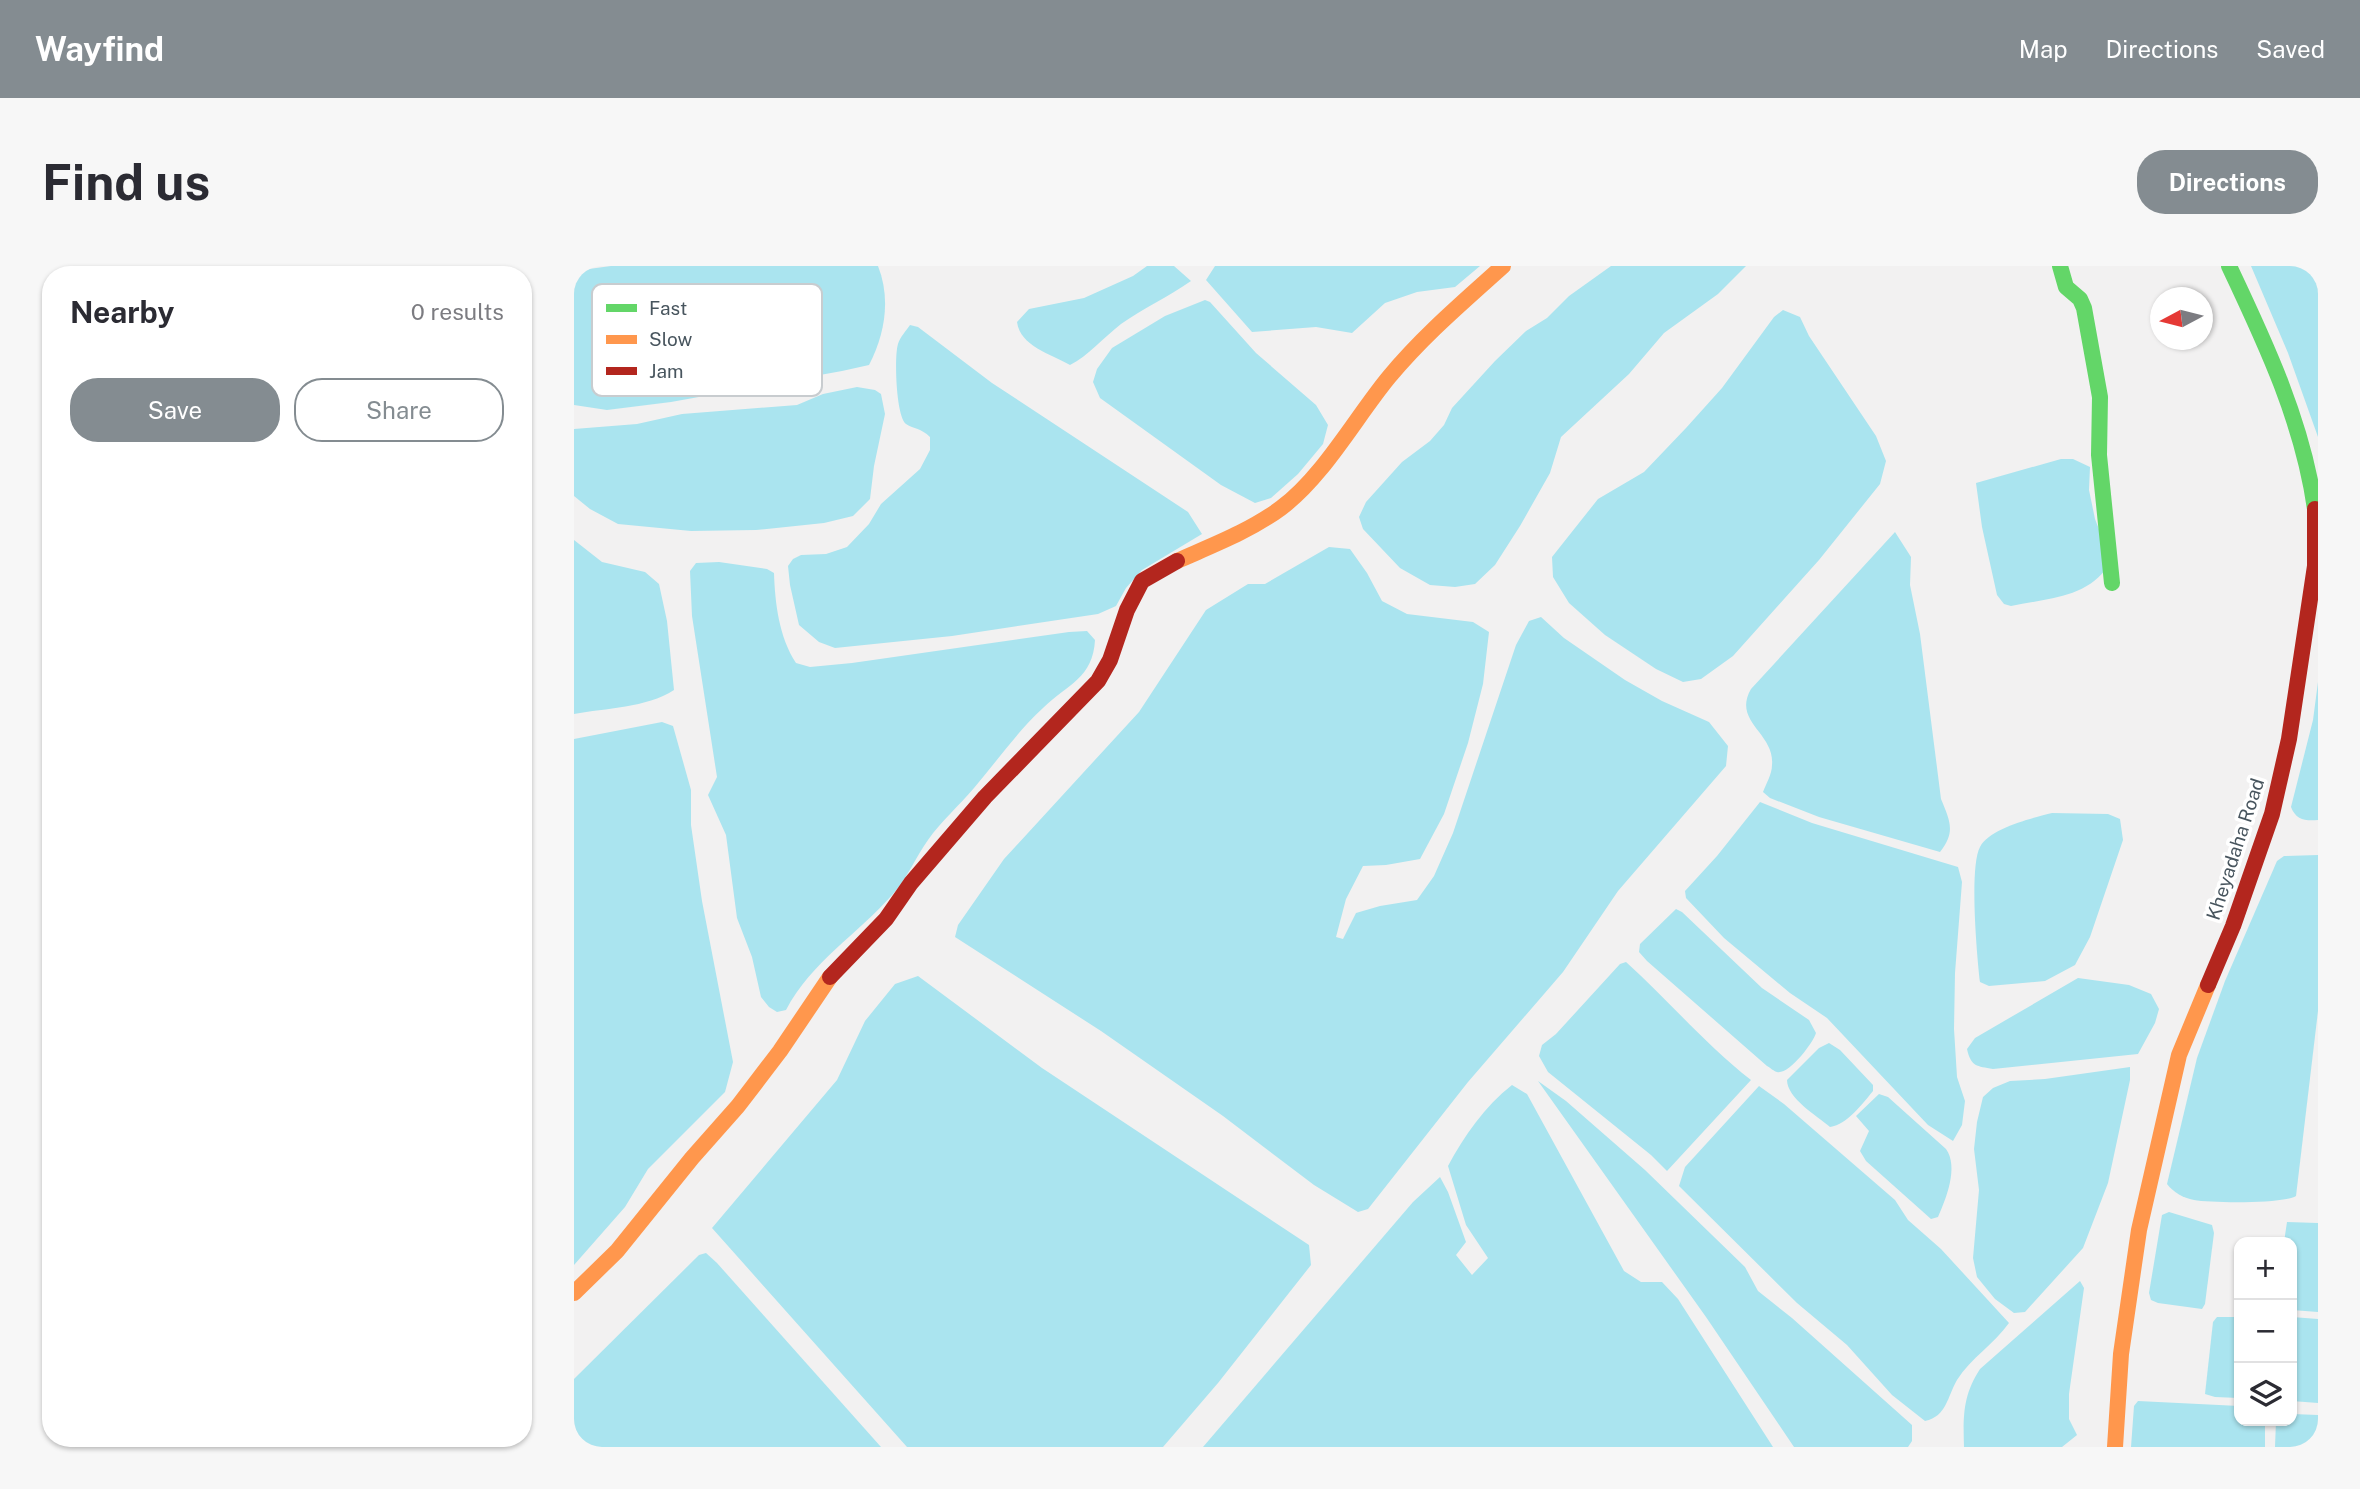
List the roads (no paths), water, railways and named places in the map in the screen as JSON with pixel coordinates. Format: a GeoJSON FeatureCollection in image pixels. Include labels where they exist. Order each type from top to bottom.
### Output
{"type":"FeatureCollection","features":[{"type":"Feature","properties":{"kind":"street"},"geometry":{"type":"LineString","coordinates":[[574,1293],[617,1251],[738,1106],[780,1051],[826,981],[886,919],[911,883],[985,797],[1098,681],[1110,660],[1127,610],[1142,581],[1160,569],[1249,529],[1283,507],[1329,456],[1387,379],[1423,337],[1503,266]]}},
{"type":"Feature","properties":{"kind":"street"},"geometry":{"type":"LineString","coordinates":[[2060,266],[2066,287],[2080,299],[2084,308],[2100,397],[2099,455],[2112,583]]}},
{"type":"Feature","properties":{"kind":"street","name":"Kheyadaha Road"},"geometry":{"type":"LineString","coordinates":[[2115,1447],[2120,1354],[2138,1230],[2179,1055],[2233,926],[2273,814],[2289,739],[2315,566],[2316,518],[2311,480],[2293,413],[2263,338],[2229,266]]}},
{"type":"Feature","properties":{"kind":"water"},"geometry":{"type":"Polygon","coordinates":[[[611,266],[878,266],[885,304],[882,329],[869,365],[822,375],[822,284],[592,284],[592,396],[704,396],[607,410],[574,405],[574,271],[611,266]]]}},
{"type":"Feature","properties":{"kind":"water"},"geometry":{"type":"Polygon","coordinates":[[[1147,266],[1174,266],[1191,281],[1121,324],[1090,352],[1070,365],[1030,343],[1019,330],[1017,322],[1029,309],[1084,298],[1133,276],[1147,266]]]}},
{"type":"Feature","properties":{"kind":"water"},"geometry":{"type":"Polygon","coordinates":[[[1215,266],[1480,266],[1455,287],[1417,292],[1385,303],[1352,333],[1316,327],[1252,332],[1206,280],[1215,266]]]}},
{"type":"Feature","properties":{"kind":"water"},"geometry":{"type":"Polygon","coordinates":[[[1611,266],[1746,266],[1718,294],[1664,333],[1629,374],[1561,437],[1550,473],[1520,526],[1495,565],[1475,584],[1455,587],[1430,585],[1400,568],[1363,529],[1359,517],[1366,502],[1402,462],[1430,441],[1444,425],[1452,408],[1526,331],[1547,318],[1569,296],[1611,266]]]}},
{"type":"Feature","properties":{"kind":"water"},"geometry":{"type":"Polygon","coordinates":[[[2251,266],[2318,266],[2318,437],[2288,353],[2251,266]]]}},
{"type":"Feature","properties":{"kind":"water"},"geometry":{"type":"Polygon","coordinates":[[[1205,300],[1210,302],[1256,353],[1316,405],[1328,425],[1323,444],[1298,474],[1271,498],[1255,503],[1221,485],[1100,398],[1093,382],[1097,369],[1112,348],[1165,316],[1205,300]]]}},
{"type":"Feature","properties":{"kind":"water"},"geometry":{"type":"Polygon","coordinates":[[[1783,310],[1800,317],[1809,336],[1876,436],[1886,461],[1880,484],[1819,560],[1733,656],[1701,679],[1683,682],[1656,669],[1605,635],[1569,603],[1553,577],[1552,557],[1598,499],[1644,472],[1686,428],[1722,388],[1774,317],[1783,310]]]}},
{"type":"Feature","properties":{"kind":"water"},"geometry":{"type":"Polygon","coordinates":[[[910,325],[918,327],[992,383],[1188,512],[1202,534],[1142,570],[1126,588],[1116,606],[1098,614],[952,636],[835,648],[819,642],[799,625],[788,566],[793,559],[801,555],[826,554],[847,547],[869,524],[881,504],[920,469],[930,450],[930,437],[906,424],[898,399],[898,344],[910,325]]]}},
{"type":"Feature","properties":{"kind":"water"},"geometry":{"type":"Polygon","coordinates":[[[857,387],[875,390],[881,394],[885,414],[870,499],[853,516],[824,523],[756,530],[691,531],[618,524],[590,509],[574,496],[574,429],[637,424],[682,414],[797,405],[823,394],[857,387]]]}},
{"type":"Feature","properties":{"kind":"water"},"geometry":{"type":"Polygon","coordinates":[[[2061,459],[2073,459],[2090,467],[2089,490],[2102,537],[2105,570],[2075,592],[2011,606],[2004,604],[1997,595],[1982,527],[1976,483],[2061,459]]]}},
{"type":"Feature","properties":{"kind":"water"},"geometry":{"type":"Polygon","coordinates":[[[1895,532],[1911,557],[1910,585],[1920,634],[1941,799],[1950,826],[1948,838],[1940,852],[1819,817],[1770,798],[1763,792],[1771,772],[1771,754],[1747,710],[1751,689],[1895,532]]]}},
{"type":"Feature","properties":{"kind":"water"},"geometry":{"type":"Polygon","coordinates":[[[574,540],[602,562],[645,572],[659,584],[667,621],[674,690],[638,704],[574,714],[574,540]]]}},
{"type":"Feature","properties":{"kind":"water"},"geometry":{"type":"Polygon","coordinates":[[[1329,547],[1350,549],[1382,601],[1407,614],[1473,622],[1489,632],[1483,684],[1468,743],[1444,814],[1420,859],[1363,866],[1346,899],[1336,937],[1343,939],[1356,913],[1417,900],[1434,876],[1453,833],[1516,645],[1529,621],[1541,617],[1564,638],[1625,680],[1662,701],[1709,722],[1728,746],[1726,766],[1618,891],[1563,972],[1468,1082],[1368,1209],[1358,1212],[1314,1185],[1223,1116],[1101,1031],[955,937],[958,925],[1004,859],[1139,712],[1206,610],[1248,584],[1265,584],[1329,547]]]}},
{"type":"Feature","properties":{"kind":"water"},"geometry":{"type":"Polygon","coordinates":[[[719,562],[767,569],[774,573],[777,608],[790,653],[796,663],[810,667],[1069,632],[1087,631],[1095,640],[1090,663],[1084,672],[1024,727],[933,833],[893,894],[808,977],[786,1010],[777,1012],[761,997],[752,957],[737,918],[726,835],[708,795],[717,777],[692,616],[690,571],[696,563],[719,562]]]}},
{"type":"Feature","properties":{"kind":"water"},"geometry":{"type":"Polygon","coordinates":[[[2318,682],[2318,820],[2309,820],[2298,817],[2291,807],[2313,720],[2318,682]]]}},
{"type":"Feature","properties":{"kind":"water"},"geometry":{"type":"Polygon","coordinates":[[[662,722],[673,726],[691,790],[691,825],[702,901],[733,1062],[725,1092],[648,1169],[625,1207],[574,1265],[574,739],[662,722]]]}},
{"type":"Feature","properties":{"kind":"water"},"geometry":{"type":"Polygon","coordinates":[[[1760,802],[1812,823],[1958,867],[1962,882],[1954,1029],[1957,1077],[1965,1101],[1962,1125],[1953,1141],[1928,1125],[1827,1018],[1790,993],[1724,938],[1686,898],[1685,891],[1760,802]]]}},
{"type":"Feature","properties":{"kind":"water"},"geometry":{"type":"Polygon","coordinates":[[[2052,813],[2108,814],[2120,819],[2123,840],[2090,937],[2075,965],[2045,981],[1989,986],[1980,982],[1976,934],[1974,892],[1980,847],[1985,840],[2002,829],[2052,813]]]}},
{"type":"Feature","properties":{"kind":"water"},"geometry":{"type":"Polygon","coordinates":[[[2318,855],[2318,1011],[2296,1196],[2289,1199],[2246,1202],[2186,1198],[2167,1184],[2197,1058],[2225,981],[2277,861],[2284,856],[2318,855]]]}},
{"type":"Feature","properties":{"kind":"water"},"geometry":{"type":"Polygon","coordinates":[[[1676,909],[1762,988],[1809,1020],[1816,1033],[1806,1051],[1788,1069],[1777,1072],[1767,1066],[1639,952],[1640,944],[1676,909]]]}},
{"type":"Feature","properties":{"kind":"water"},"geometry":{"type":"Polygon","coordinates":[[[1626,962],[1718,1052],[1751,1080],[1667,1171],[1548,1072],[1539,1056],[1542,1045],[1556,1034],[1620,964],[1626,962]]]}},
{"type":"Feature","properties":{"kind":"water"},"geometry":{"type":"Polygon","coordinates":[[[918,976],[1042,1068],[1309,1245],[1311,1265],[1218,1383],[1163,1447],[907,1447],[712,1228],[837,1080],[865,1021],[895,984],[918,976]]]}},
{"type":"Feature","properties":{"kind":"water"},"geometry":{"type":"Polygon","coordinates":[[[2078,978],[2129,985],[2151,994],[2159,1009],[2155,1023],[2138,1054],[1993,1069],[1973,1062],[1967,1049],[1975,1038],[2078,978]]]}},
{"type":"Feature","properties":{"kind":"water"},"geometry":{"type":"Polygon","coordinates":[[[1829,1043],[1840,1050],[1873,1085],[1873,1091],[1854,1113],[1843,1122],[1830,1127],[1797,1100],[1788,1087],[1787,1080],[1819,1048],[1829,1043]]]}},
{"type":"Feature","properties":{"kind":"water"},"geometry":{"type":"Polygon","coordinates":[[[2130,1067],[2130,1080],[2108,1183],[2083,1248],[2025,1312],[2014,1313],[1995,1299],[1977,1277],[1973,1258],[1979,1190],[1974,1149],[1983,1097],[1993,1088],[2010,1081],[2130,1067]]]}},
{"type":"Feature","properties":{"kind":"water"},"geometry":{"type":"Polygon","coordinates":[[[1538,1081],[1566,1101],[1645,1170],[1745,1267],[1758,1291],[1912,1425],[1912,1441],[1908,1447],[1794,1447],[1706,1317],[1538,1081]]]}},
{"type":"Feature","properties":{"kind":"water"},"geometry":{"type":"Polygon","coordinates":[[[1512,1085],[1527,1094],[1624,1271],[1641,1282],[1662,1282],[1678,1299],[1773,1447],[1203,1447],[1413,1202],[1440,1177],[1466,1242],[1456,1255],[1472,1275],[1488,1258],[1466,1225],[1448,1166],[1476,1122],[1512,1085]]]}},
{"type":"Feature","properties":{"kind":"water"},"geometry":{"type":"Polygon","coordinates":[[[1759,1086],[1784,1104],[1895,1200],[1908,1220],[1941,1249],[2009,1323],[1963,1372],[1938,1415],[1925,1421],[1892,1395],[1847,1345],[1797,1303],[1679,1186],[1685,1167],[1759,1086]]]}},
{"type":"Feature","properties":{"kind":"water"},"geometry":{"type":"Polygon","coordinates":[[[1879,1094],[1888,1097],[1946,1149],[1950,1156],[1950,1183],[1938,1217],[1931,1219],[1866,1161],[1860,1151],[1869,1131],[1856,1116],[1879,1094]]]}},
{"type":"Feature","properties":{"kind":"water"},"geometry":{"type":"Polygon","coordinates":[[[2169,1212],[2212,1225],[2214,1233],[2205,1304],[2202,1309],[2151,1300],[2149,1293],[2162,1215],[2169,1212]]]}},
{"type":"Feature","properties":{"kind":"water"},"geometry":{"type":"Polygon","coordinates":[[[2287,1222],[2318,1223],[2318,1312],[2297,1310],[2297,1237],[2285,1237],[2287,1222]]]}},
{"type":"Feature","properties":{"kind":"water"},"geometry":{"type":"Polygon","coordinates":[[[706,1253],[881,1447],[574,1447],[574,1379],[699,1255],[706,1253]]]}},
{"type":"Feature","properties":{"kind":"water"},"geometry":{"type":"Polygon","coordinates":[[[2080,1281],[2084,1288],[2069,1394],[2069,1419],[2077,1435],[2062,1447],[1964,1447],[1965,1406],[1970,1388],[1980,1369],[2080,1281]]]}},
{"type":"Feature","properties":{"kind":"water"},"geometry":{"type":"Polygon","coordinates":[[[2217,1317],[2234,1317],[2234,1398],[2205,1394],[2213,1322],[2217,1317]]]}},
{"type":"Feature","properties":{"kind":"water"},"geometry":{"type":"Polygon","coordinates":[[[2297,1317],[2318,1319],[2318,1403],[2297,1401],[2297,1317]]]}},
{"type":"Feature","properties":{"kind":"water"},"geometry":{"type":"Polygon","coordinates":[[[2138,1401],[2234,1406],[2234,1426],[2265,1426],[2265,1447],[2131,1447],[2134,1406],[2138,1401]]]}},
{"type":"Feature","properties":{"kind":"water"},"geometry":{"type":"Polygon","coordinates":[[[2297,1414],[2318,1415],[2318,1447],[2275,1447],[2276,1426],[2297,1426],[2297,1414]]]}}]}
